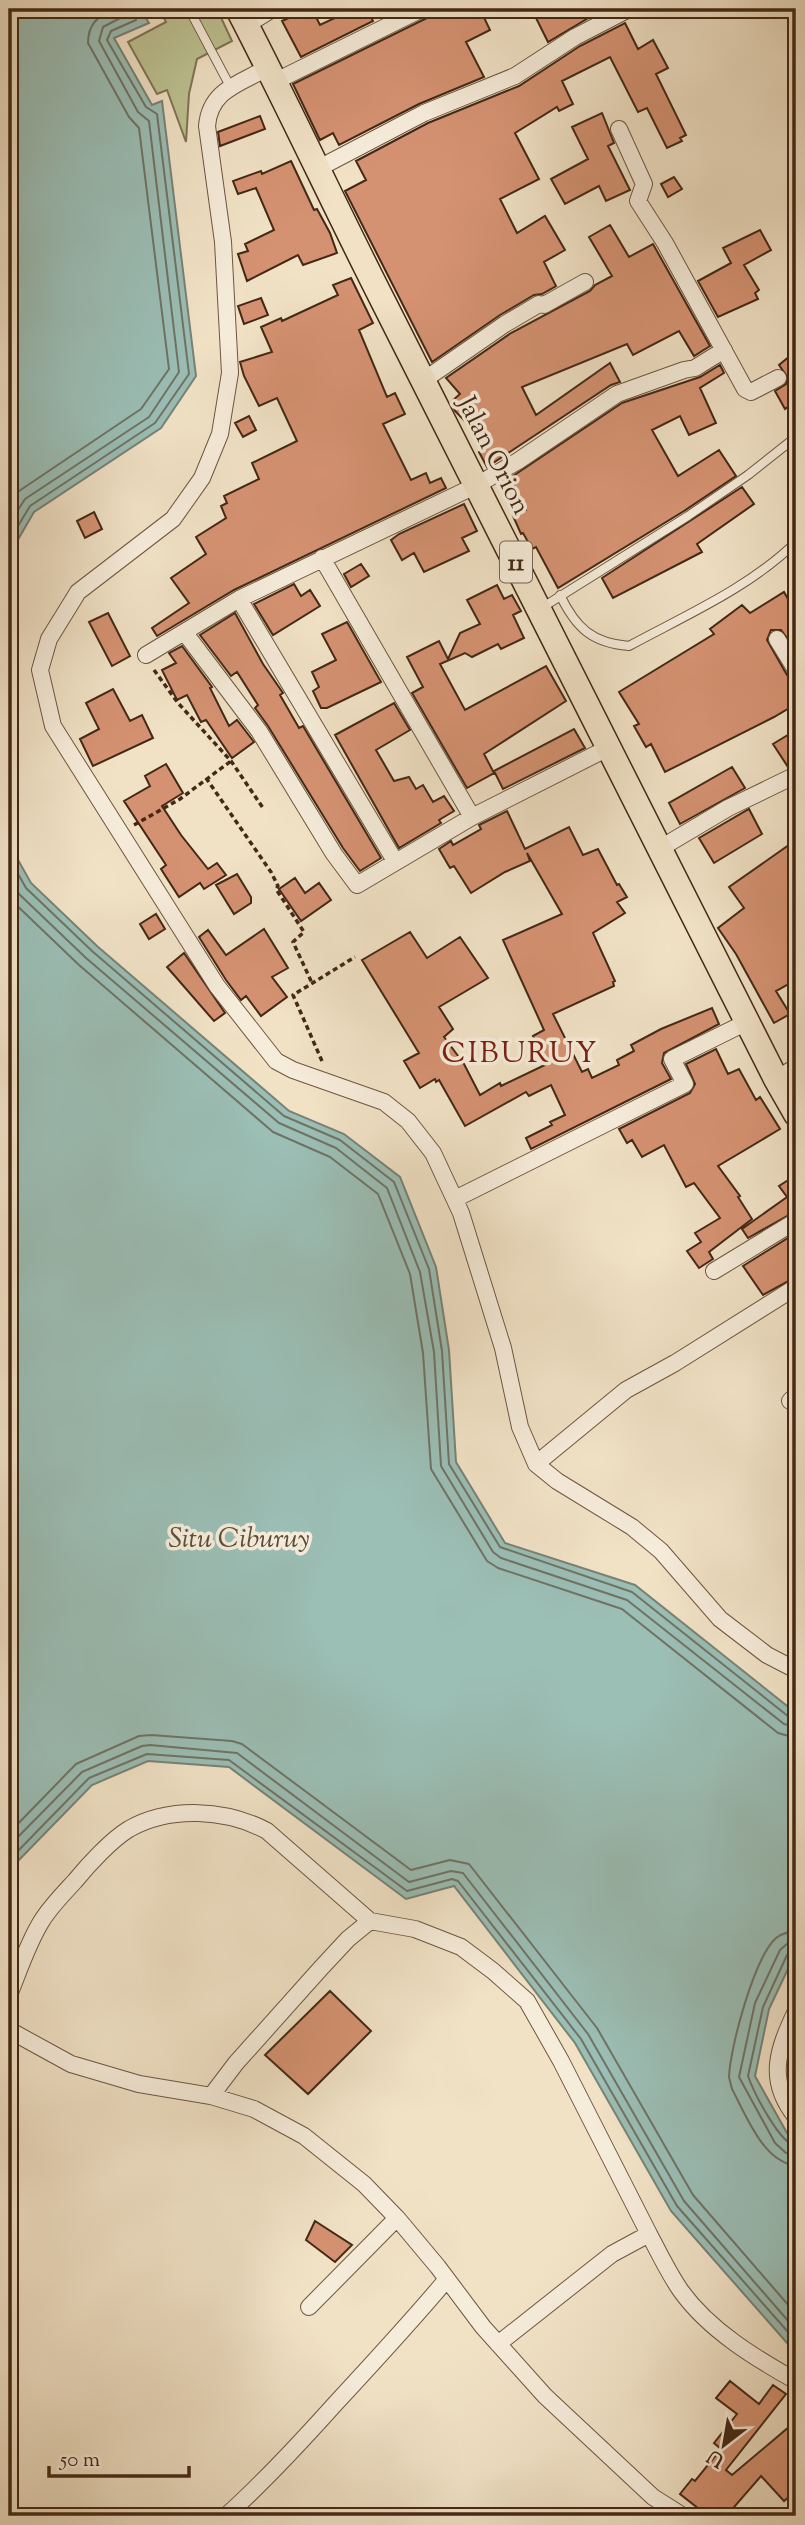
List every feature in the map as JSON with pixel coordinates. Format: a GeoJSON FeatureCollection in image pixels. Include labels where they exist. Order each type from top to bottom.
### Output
{"type":"FeatureCollection","features":[{"type":"Feature","properties":{"kind":"highway","name":"Jalan Orion"},"geometry":{"type":"LineString","coordinates":[[243,19],[477,485],[550,602],[608,748],[747,1022],[786,1073],[796,1114]]}},
{"type":"Feature","properties":{"kind":"street"},"geometry":{"type":"LineString","coordinates":[[422,9],[271,75],[231,88],[218,96],[208,111],[207,127],[223,242],[230,373],[220,434],[202,478],[173,519],[78,592],[48,639],[40,670],[52,726],[217,986],[276,1061],[293,1070],[384,1102],[408,1121],[433,1153],[461,1213],[503,1348],[520,1427],[536,1464],[557,1481],[632,1527],[661,1551],[720,1619],[766,1655],[796,1670]]}},
{"type":"Feature","properties":{"kind":"street"},"geometry":{"type":"LineString","coordinates":[[319,168],[424,113],[515,76],[575,37],[629,9]]}},
{"type":"Feature","properties":{"kind":"street"},"geometry":{"type":"LineString","coordinates":[[619,129],[644,184],[638,201],[665,243],[745,389],[751,392],[778,377]]}},
{"type":"Feature","properties":{"kind":"street"},"geometry":{"type":"LineString","coordinates":[[424,380],[505,324],[585,282]]}},
{"type":"Feature","properties":{"kind":"street"},"geometry":{"type":"LineString","coordinates":[[146,655],[239,599],[477,485],[518,461],[617,394],[695,368],[724,351]]}},
{"type":"Feature","properties":{"kind":"street"},"geometry":{"type":"LineString","coordinates":[[322,558],[472,817]]}},
{"type":"Feature","properties":{"kind":"street"},"geometry":{"type":"LineString","coordinates":[[239,599],[395,861]]}},
{"type":"Feature","properties":{"kind":"street"},"geometry":{"type":"LineString","coordinates":[[185,633],[259,731],[355,884],[366,881],[395,861],[472,817],[608,748]]}},
{"type":"Feature","properties":{"kind":"street"},"geometry":{"type":"LineString","coordinates":[[777,639],[796,670]]}},
{"type":"Feature","properties":{"kind":"street"},"geometry":{"type":"LineString","coordinates":[[660,849],[728,808],[796,775]]}},
{"type":"Feature","properties":{"kind":"street"},"geometry":{"type":"LineString","coordinates":[[455,1199],[685,1084],[672,1059],[747,1022]]}},
{"type":"Feature","properties":{"kind":"street"},"geometry":{"type":"LineString","coordinates":[[714,1271],[796,1221]]}},
{"type":"Feature","properties":{"kind":"street"},"geometry":{"type":"LineString","coordinates":[[536,1464],[626,1390],[675,1363],[796,1287]]}},
{"type":"Feature","properties":{"kind":"street"},"geometry":{"type":"LineString","coordinates":[[9,1995],[42,1921],[86,1868],[127,1830],[151,1819],[178,1813],[228,1816],[250,1822],[267,1831],[370,1921],[415,1929],[461,1947],[493,1970],[527,2001],[681,2291],[707,2321],[747,2351],[796,2381]]}},
{"type":"Feature","properties":{"kind":"street"},"geometry":{"type":"LineString","coordinates":[[211,2096],[236,2063],[321,1968],[348,1939],[370,1921]]}},
{"type":"Feature","properties":{"kind":"street"},"geometry":{"type":"LineString","coordinates":[[796,2011],[778,2055],[776,2072],[780,2090],[796,2117]]}},
{"type":"Feature","properties":{"kind":"street"},"geometry":{"type":"LineString","coordinates":[[9,2030],[71,2064],[139,2084],[211,2096],[254,2109],[304,2136],[364,2184],[397,2218],[498,2344],[545,2396],[653,2497],[683,2516]]}},
{"type":"Feature","properties":{"kind":"street"},"geometry":{"type":"LineString","coordinates":[[309,2308],[397,2218]]}},
{"type":"Feature","properties":{"kind":"street"},"geometry":{"type":"LineString","coordinates":[[498,2344],[612,2253],[649,2234]]}},
{"type":"Feature","properties":{"kind":"street"},"geometry":{"type":"LineString","coordinates":[[226,2516],[252,2493],[305,2437],[447,2280]]}},
{"type":"Feature","properties":{"kind":"lane"},"geometry":{"type":"LineString","coordinates":[[189,9],[231,88]]}},
{"type":"Feature","properties":{"kind":"lane"},"geometry":{"type":"LineString","coordinates":[[243,19],[280,9]]}},
{"type":"Feature","properties":{"kind":"lane"},"geometry":{"type":"LineString","coordinates":[[796,437],[688,516],[550,602],[594,638],[612,645],[629,646],[747,582],[796,542]]}},
{"type":"Feature","properties":{"kind":"path"},"geometry":{"type":"LineString","coordinates":[[146,655],[160,681],[231,761],[263,808]]}},
{"type":"Feature","properties":{"kind":"path"},"geometry":{"type":"LineString","coordinates":[[121,833],[180,799],[231,761]]}},
{"type":"Feature","properties":{"kind":"path"},"geometry":{"type":"LineString","coordinates":[[206,778],[271,872],[278,886],[276,889],[300,923],[304,932],[293,942],[312,983]]}},
{"type":"Feature","properties":{"kind":"path"},"geometry":{"type":"LineString","coordinates":[[321,1080],[322,1058],[293,995],[355,957]]}},
{"type":"Feature","properties":{"kind":"green space"},"geometry":{"type":"Polygon","coordinates":[[[159,9],[217,9],[232,41],[197,59],[189,94],[186,142],[167,90],[157,94],[128,42],[166,22],[159,9]]]}},
{"type":"Feature","properties":{"kind":"water"},"geometry":{"type":"Polygon","coordinates":[[[9,9],[140,9],[149,23],[114,38],[152,105],[162,101],[196,376],[161,428],[34,512],[9,555],[9,9]]]}},
{"type":"Feature","properties":{"kind":"water","name":"Situ Ciburuy"},"geometry":{"type":"Polygon","coordinates":[[[9,844],[31,883],[97,946],[289,1111],[344,1134],[400,1177],[436,1267],[449,1350],[456,1462],[505,1543],[635,1585],[796,1713],[796,1952],[769,2009],[755,2076],[787,2133],[796,2141],[796,2349],[787,2343],[671,2211],[575,2043],[454,1886],[406,1899],[229,1767],[148,1761],[92,1785],[17,1862],[9,1862],[9,844]]]}},
{"type":"Feature","properties":{"kind":"building"},"geometry":{"type":"Polygon","coordinates":[[[312,9],[320,25],[354,9],[367,9],[373,21],[301,57],[282,21],[312,9]]]}},
{"type":"Feature","properties":{"kind":"building"},"geometry":{"type":"Polygon","coordinates":[[[432,9],[480,9],[490,30],[466,42],[484,77],[419,104],[339,145],[333,133],[320,140],[293,84],[427,18],[432,9]]]}},
{"type":"Feature","properties":{"kind":"building"},"geometry":{"type":"Polygon","coordinates":[[[549,9],[585,9],[590,17],[548,42],[535,16],[549,9]]]}},
{"type":"Feature","properties":{"kind":"building"},"geometry":{"type":"Polygon","coordinates":[[[625,23],[638,49],[653,40],[668,68],[656,74],[686,135],[680,138],[682,141],[667,148],[647,108],[638,112],[610,57],[562,81],[573,104],[559,111],[557,107],[515,133],[539,179],[500,199],[517,233],[545,216],[565,250],[544,262],[556,286],[542,294],[534,295],[500,315],[432,362],[345,191],[366,180],[356,161],[428,123],[519,86],[580,46],[625,23]]]}},
{"type":"Feature","properties":{"kind":"building"},"geometry":{"type":"Polygon","coordinates":[[[602,113],[614,143],[608,146],[630,190],[606,201],[599,186],[565,204],[551,179],[588,159],[572,127],[602,113]]]}},
{"type":"Feature","properties":{"kind":"building"},"geometry":{"type":"Polygon","coordinates":[[[260,116],[265,129],[220,146],[218,132],[260,116]]]}},
{"type":"Feature","properties":{"kind":"building"},"geometry":{"type":"Polygon","coordinates":[[[291,161],[314,210],[317,209],[330,233],[337,253],[303,265],[298,255],[247,281],[238,254],[248,251],[245,244],[274,230],[256,188],[238,194],[233,181],[261,171],[262,174],[291,161]]]}},
{"type":"Feature","properties":{"kind":"building"},"geometry":{"type":"Polygon","coordinates":[[[674,177],[682,189],[668,197],[661,184],[674,177]]]}},
{"type":"Feature","properties":{"kind":"building"},"geometry":{"type":"Polygon","coordinates":[[[610,225],[629,257],[653,244],[710,346],[694,356],[679,331],[633,355],[627,344],[522,387],[536,415],[610,363],[620,382],[611,385],[487,467],[479,452],[489,446],[455,411],[451,402],[460,394],[446,378],[511,333],[590,291],[595,285],[612,276],[589,237],[610,225]]]}},
{"type":"Feature","properties":{"kind":"building"},"geometry":{"type":"Polygon","coordinates":[[[760,230],[771,250],[744,265],[759,290],[755,293],[758,299],[718,317],[698,281],[731,263],[723,248],[760,230]]]}},
{"type":"Feature","properties":{"kind":"building"},"geometry":{"type":"Polygon","coordinates":[[[351,278],[373,323],[359,330],[387,397],[395,393],[405,414],[383,424],[411,480],[426,473],[430,483],[441,478],[446,488],[234,590],[157,636],[152,628],[189,603],[171,578],[206,554],[196,537],[226,518],[221,506],[227,503],[224,496],[259,479],[252,463],[297,441],[277,398],[259,406],[240,362],[272,352],[261,327],[281,318],[282,321],[338,295],[333,285],[351,278]]]}},
{"type":"Feature","properties":{"kind":"building"},"geometry":{"type":"Polygon","coordinates":[[[261,298],[268,315],[244,324],[238,306],[261,298]]]}},
{"type":"Feature","properties":{"kind":"building"},"geometry":{"type":"Polygon","coordinates":[[[796,351],[796,401],[785,409],[775,391],[786,384],[788,378],[779,365],[796,351]]]}},
{"type":"Feature","properties":{"kind":"building"},"geometry":{"type":"Polygon","coordinates":[[[720,365],[724,373],[700,388],[716,423],[689,435],[680,416],[652,430],[678,476],[719,450],[736,476],[558,588],[536,547],[532,549],[513,516],[526,510],[510,478],[622,403],[700,377],[720,365]]]}},
{"type":"Feature","properties":{"kind":"building"},"geometry":{"type":"Polygon","coordinates":[[[249,416],[256,430],[243,437],[235,423],[249,416]]]}},
{"type":"Feature","properties":{"kind":"building"},"geometry":{"type":"Polygon","coordinates":[[[742,487],[754,504],[697,544],[702,552],[613,598],[602,578],[742,487]]]}},
{"type":"Feature","properties":{"kind":"building"},"geometry":{"type":"Polygon","coordinates":[[[464,504],[477,531],[462,538],[469,551],[424,572],[414,553],[402,560],[391,540],[464,504]]]}},
{"type":"Feature","properties":{"kind":"building"},"geometry":{"type":"Polygon","coordinates":[[[94,512],[102,529],[85,538],[77,521],[94,512]]]}},
{"type":"Feature","properties":{"kind":"building"},"geometry":{"type":"Polygon","coordinates":[[[361,564],[369,576],[351,587],[344,574],[361,564]]]}},
{"type":"Feature","properties":{"kind":"building"},"geometry":{"type":"Polygon","coordinates":[[[294,584],[301,596],[310,590],[320,606],[273,635],[254,604],[294,584]]]}},
{"type":"Feature","properties":{"kind":"building"},"geometry":{"type":"Polygon","coordinates":[[[497,585],[504,599],[512,595],[521,611],[513,615],[524,638],[501,649],[498,644],[472,657],[465,653],[440,664],[465,710],[546,666],[566,701],[484,754],[494,773],[467,788],[412,693],[423,687],[407,657],[439,641],[448,659],[460,633],[480,624],[467,600],[497,585]]]}},
{"type":"Feature","properties":{"kind":"building"},"geometry":{"type":"Polygon","coordinates":[[[784,592],[788,599],[796,593],[796,650],[781,630],[771,630],[767,640],[787,675],[796,680],[796,704],[665,772],[651,744],[646,747],[634,726],[639,724],[619,692],[714,634],[710,629],[742,605],[750,613],[784,592]]]}},
{"type":"Feature","properties":{"kind":"building"},"geometry":{"type":"Polygon","coordinates":[[[108,613],[130,656],[112,666],[89,622],[108,613]]]}},
{"type":"Feature","properties":{"kind":"building"},"geometry":{"type":"Polygon","coordinates":[[[235,613],[263,664],[283,693],[280,695],[299,728],[303,726],[381,858],[360,871],[255,708],[258,705],[237,672],[231,676],[200,635],[235,613]]]}},
{"type":"Feature","properties":{"kind":"building"},"geometry":{"type":"Polygon","coordinates":[[[347,622],[381,682],[327,708],[321,708],[313,691],[319,687],[312,672],[336,660],[322,634],[347,622]]]}},
{"type":"Feature","properties":{"kind":"building"},"geometry":{"type":"Polygon","coordinates":[[[182,646],[212,687],[210,688],[229,726],[237,720],[254,742],[232,758],[206,720],[201,722],[187,695],[177,700],[162,670],[176,663],[169,653],[182,646]]]}},
{"type":"Feature","properties":{"kind":"building"},"geometry":{"type":"Polygon","coordinates":[[[113,689],[130,721],[142,715],[153,738],[93,766],[80,739],[99,729],[86,703],[113,689]]]}},
{"type":"Feature","properties":{"kind":"building"},"geometry":{"type":"Polygon","coordinates":[[[394,703],[410,730],[376,750],[394,781],[409,777],[416,789],[423,785],[433,802],[444,796],[454,811],[439,820],[441,823],[399,848],[335,735],[394,703]]]}},
{"type":"Feature","properties":{"kind":"building"},"geometry":{"type":"Polygon","coordinates":[[[574,729],[585,748],[503,789],[494,771],[574,729]]]}},
{"type":"Feature","properties":{"kind":"building"},"geometry":{"type":"Polygon","coordinates":[[[791,733],[796,741],[796,765],[788,767],[773,744],[791,733]]]}},
{"type":"Feature","properties":{"kind":"building"},"geometry":{"type":"Polygon","coordinates":[[[166,764],[183,793],[162,806],[208,869],[217,863],[226,875],[204,889],[200,883],[179,897],[161,869],[166,865],[124,801],[150,786],[145,776],[166,764]]]}},
{"type":"Feature","properties":{"kind":"building"},"geometry":{"type":"Polygon","coordinates":[[[732,767],[745,788],[680,824],[669,803],[732,767]]]}},
{"type":"Feature","properties":{"kind":"building"},"geometry":{"type":"Polygon","coordinates":[[[749,809],[762,834],[714,863],[699,838],[749,809]]]}},
{"type":"Feature","properties":{"kind":"building"},"geometry":{"type":"Polygon","coordinates":[[[507,811],[525,849],[569,827],[583,855],[598,849],[617,885],[619,884],[627,897],[617,902],[625,913],[593,933],[615,981],[614,986],[553,1014],[582,1072],[588,1069],[592,1078],[619,1065],[617,1060],[634,1051],[631,1045],[712,1008],[719,1024],[664,1053],[662,1063],[671,1079],[531,1149],[526,1138],[565,1115],[551,1085],[529,1096],[526,1092],[465,1126],[439,1080],[436,1082],[435,1079],[420,1088],[404,1061],[419,1053],[362,960],[410,932],[427,958],[460,937],[488,978],[439,1007],[453,1029],[444,1037],[464,1064],[480,1095],[500,1083],[501,1086],[547,1064],[533,1036],[544,1030],[503,940],[562,914],[527,853],[530,861],[505,872],[471,893],[454,866],[450,868],[439,849],[451,841],[453,845],[481,829],[479,825],[507,811]]]}},
{"type":"Feature","properties":{"kind":"building"},"geometry":{"type":"Polygon","coordinates":[[[796,840],[796,980],[776,991],[790,1014],[774,1023],[736,954],[718,928],[744,908],[729,887],[796,840]]]}},
{"type":"Feature","properties":{"kind":"building"},"geometry":{"type":"Polygon","coordinates":[[[237,874],[251,897],[251,903],[234,914],[216,885],[237,874]]]}},
{"type":"Feature","properties":{"kind":"building"},"geometry":{"type":"Polygon","coordinates":[[[295,878],[305,893],[319,883],[331,900],[301,921],[279,889],[295,878]]]}},
{"type":"Feature","properties":{"kind":"building"},"geometry":{"type":"Polygon","coordinates":[[[156,914],[165,929],[149,939],[140,924],[156,914]]]}},
{"type":"Feature","properties":{"kind":"building"},"geometry":{"type":"Polygon","coordinates":[[[264,929],[288,968],[272,977],[287,997],[261,1016],[246,996],[241,1000],[199,937],[208,930],[226,955],[264,929]]]}},
{"type":"Feature","properties":{"kind":"building"},"geometry":{"type":"Polygon","coordinates":[[[184,953],[225,1013],[214,1021],[167,967],[184,953]]]}},
{"type":"Feature","properties":{"kind":"building"},"geometry":{"type":"Polygon","coordinates":[[[716,1049],[728,1074],[739,1069],[756,1100],[760,1097],[780,1129],[718,1166],[740,1196],[738,1197],[752,1219],[709,1252],[713,1259],[699,1268],[687,1251],[701,1242],[695,1233],[720,1218],[694,1183],[686,1187],[664,1145],[642,1157],[632,1140],[627,1143],[619,1129],[690,1093],[695,1084],[686,1064],[716,1049]]]}},
{"type":"Feature","properties":{"kind":"building"},"geometry":{"type":"Polygon","coordinates":[[[796,1175],[796,1211],[748,1238],[742,1229],[787,1197],[779,1186],[796,1175]]]}},
{"type":"Feature","properties":{"kind":"building"},"geometry":{"type":"Polygon","coordinates":[[[796,1233],[796,1277],[763,1295],[743,1266],[796,1233]]]}},
{"type":"Feature","properties":{"kind":"building"},"geometry":{"type":"Polygon","coordinates":[[[330,1991],[371,2031],[308,2094],[265,2055],[330,1991]]]}},
{"type":"Feature","properties":{"kind":"building"},"geometry":{"type":"Polygon","coordinates":[[[315,2221],[352,2245],[335,2262],[306,2240],[315,2221]]]}},
{"type":"Feature","properties":{"kind":"building"},"geometry":{"type":"Polygon","coordinates":[[[730,2381],[759,2404],[773,2385],[786,2394],[726,2470],[732,2475],[796,2421],[796,2491],[784,2501],[761,2476],[734,2507],[746,2516],[708,2516],[680,2494],[692,2479],[695,2481],[721,2449],[714,2443],[737,2414],[716,2398],[730,2381]]]}},
{"type":"Feature","properties":{"kind":"district","name":"CIBURUY"},"geometry":{"type":"Point","coordinates":[520,1052]}}]}
